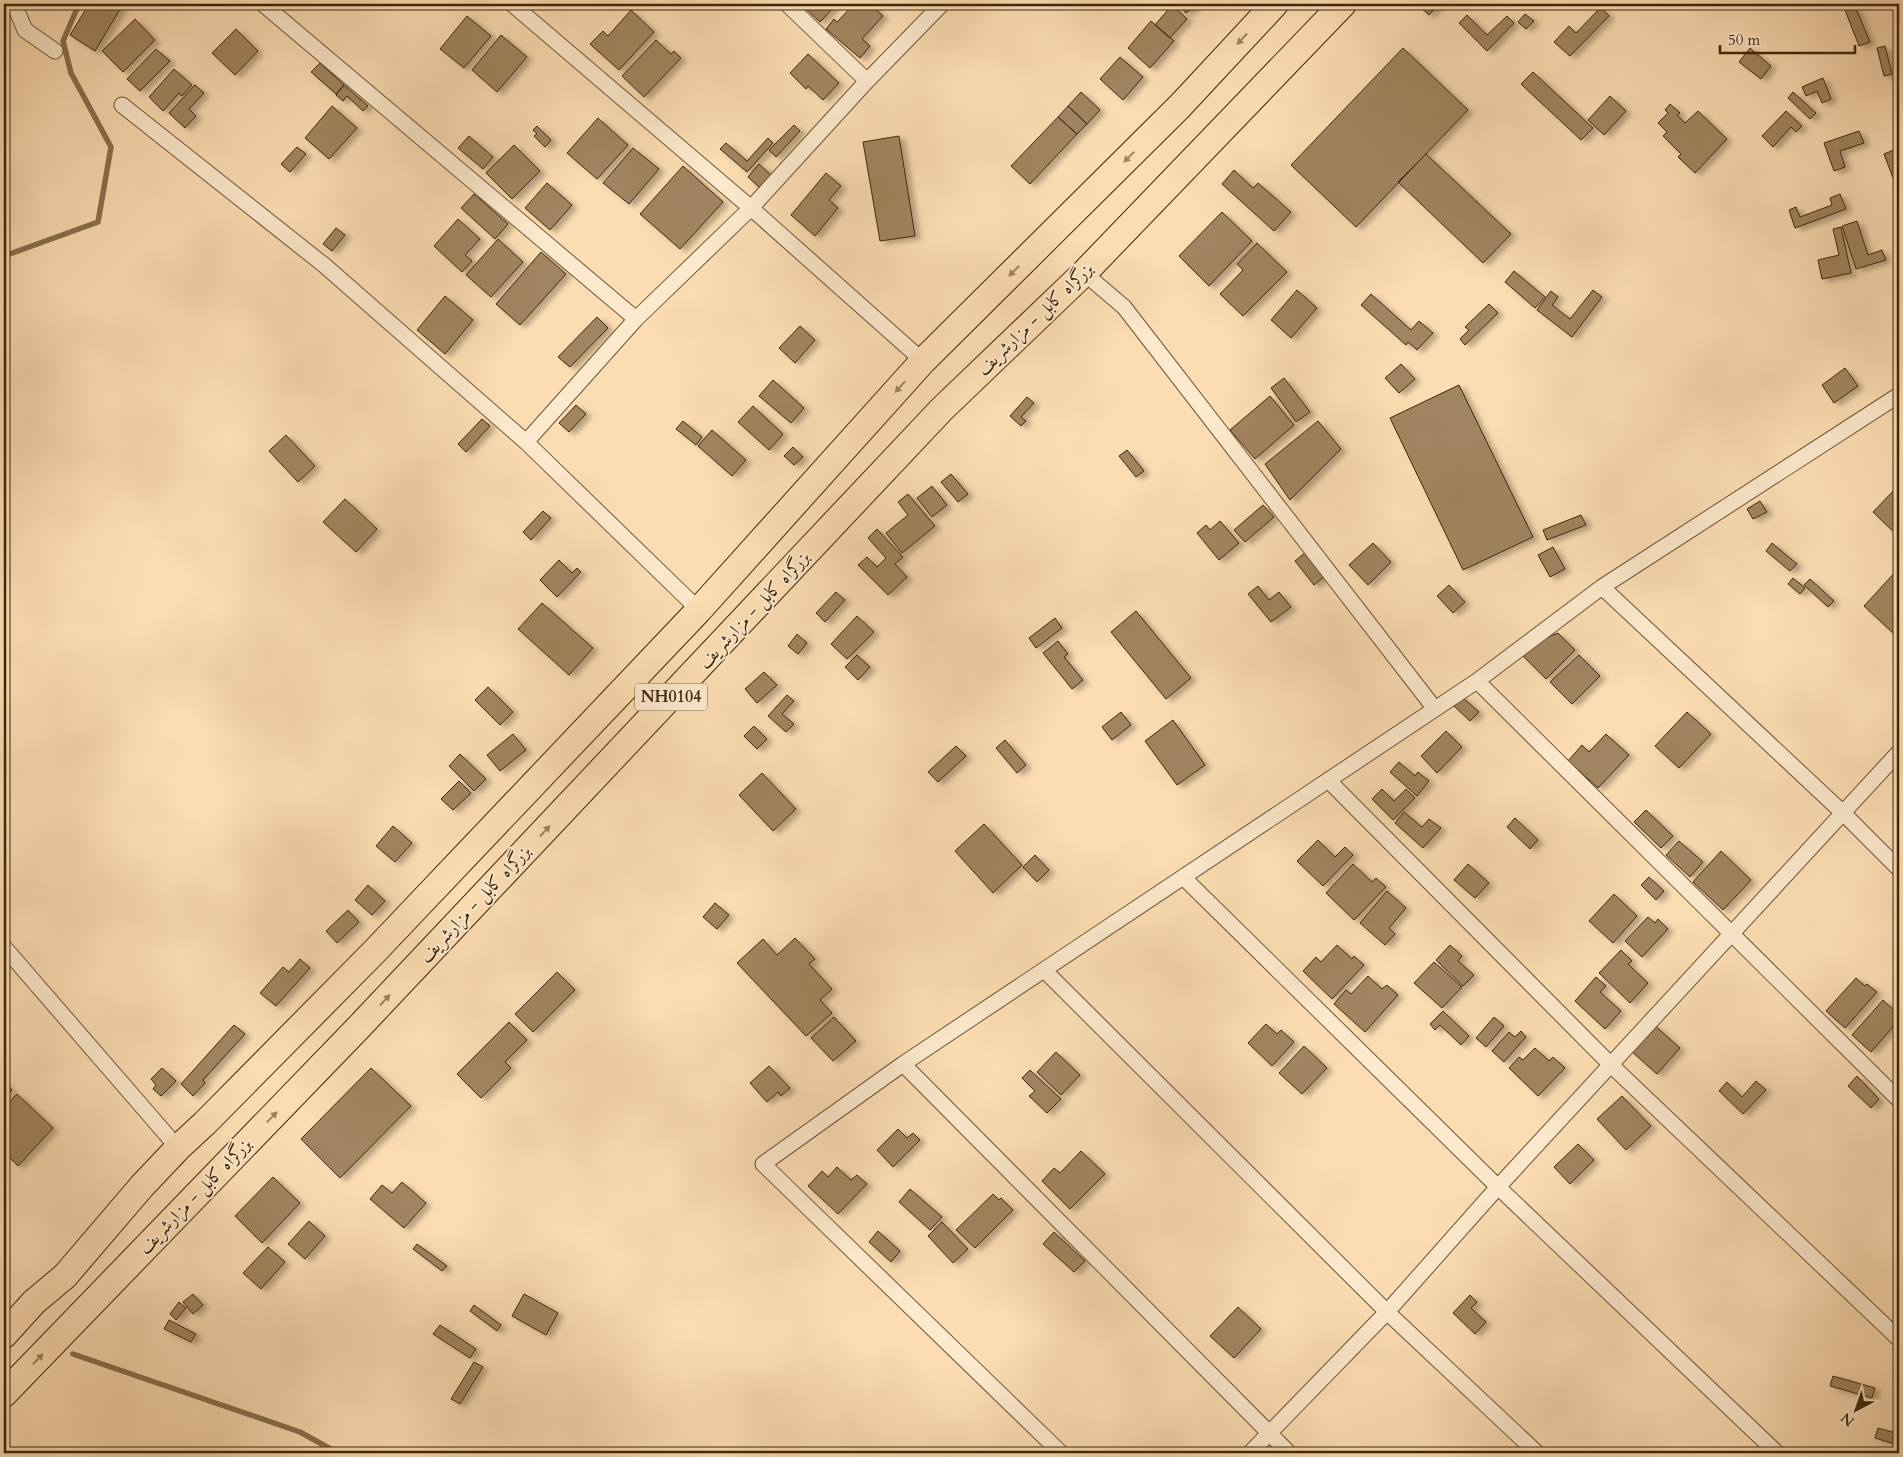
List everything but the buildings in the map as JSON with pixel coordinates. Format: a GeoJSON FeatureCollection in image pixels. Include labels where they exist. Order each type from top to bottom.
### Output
{"type":"FeatureCollection","features":[{"type":"Feature","properties":{"kind":"highway","name":"NH0104"},"geometry":{"type":"LineString","coordinates":[[4,1335],[34,1302],[66,1276],[178,1148],[375,951],[700,610],[923,361],[1173,113],[1275,4]]}},
{"type":"Feature","properties":{"kind":"highway","name":"بزرگراه کابل - مزارشریف"},"geometry":{"type":"LineString","coordinates":[[4,1394],[358,1028],[942,409],[1084,272],[1343,4]]}},
{"type":"Feature","properties":{"kind":"street"},"geometry":{"type":"LineString","coordinates":[[14,4],[25,30],[56,51]]}},
{"type":"Feature","properties":{"kind":"street"},"geometry":{"type":"LineString","coordinates":[[263,4],[636,318]]}},
{"type":"Feature","properties":{"kind":"street"},"geometry":{"type":"LineString","coordinates":[[512,4],[751,208],[923,361]]}},
{"type":"Feature","properties":{"kind":"street"},"geometry":{"type":"LineString","coordinates":[[787,4],[867,81]]}},
{"type":"Feature","properties":{"kind":"street"},"geometry":{"type":"LineString","coordinates":[[526,442],[636,318],[751,208],[867,81],[942,4]]}},
{"type":"Feature","properties":{"kind":"street"},"geometry":{"type":"LineString","coordinates":[[122,105],[324,265],[526,442],[700,610]]}},
{"type":"Feature","properties":{"kind":"street"},"geometry":{"type":"LineString","coordinates":[[1084,272],[1124,307],[1435,709]]}},
{"type":"Feature","properties":{"kind":"street"},"geometry":{"type":"LineString","coordinates":[[1061,1453],[763,1164],[903,1064],[1477,681],[1602,587],[1899,395]]}},
{"type":"Feature","properties":{"kind":"street"},"geometry":{"type":"LineString","coordinates":[[1602,587],[1899,868]]}},
{"type":"Feature","properties":{"kind":"street"},"geometry":{"type":"LineString","coordinates":[[1477,681],[1899,1100]]}},
{"type":"Feature","properties":{"kind":"street"},"geometry":{"type":"LineString","coordinates":[[1250,1453],[1270,1435],[1387,1312],[1498,1187],[1730,933],[1899,752]]}},
{"type":"Feature","properties":{"kind":"street"},"geometry":{"type":"LineString","coordinates":[[1328,780],[1611,1065],[1899,1339]]}},
{"type":"Feature","properties":{"kind":"street"},"geometry":{"type":"LineString","coordinates":[[1183,877],[1498,1187],[1778,1453]]}},
{"type":"Feature","properties":{"kind":"street"},"geometry":{"type":"LineString","coordinates":[[4,946],[178,1148]]}},
{"type":"Feature","properties":{"kind":"street"},"geometry":{"type":"LineString","coordinates":[[1044,970],[1387,1312],[1537,1453]]}},
{"type":"Feature","properties":{"kind":"street"},"geometry":{"type":"LineString","coordinates":[[903,1064],[1289,1453]]}},
{"type":"Feature","properties":{"kind":"waterway"},"geometry":{"type":"LineString","coordinates":[[4,256],[98,222],[111,147],[71,73],[63,41],[79,4]]}},
{"type":"Feature","properties":{"kind":"waterway"},"geometry":{"type":"LineString","coordinates":[[73,1354],[300,1432],[338,1453]]}}]}
